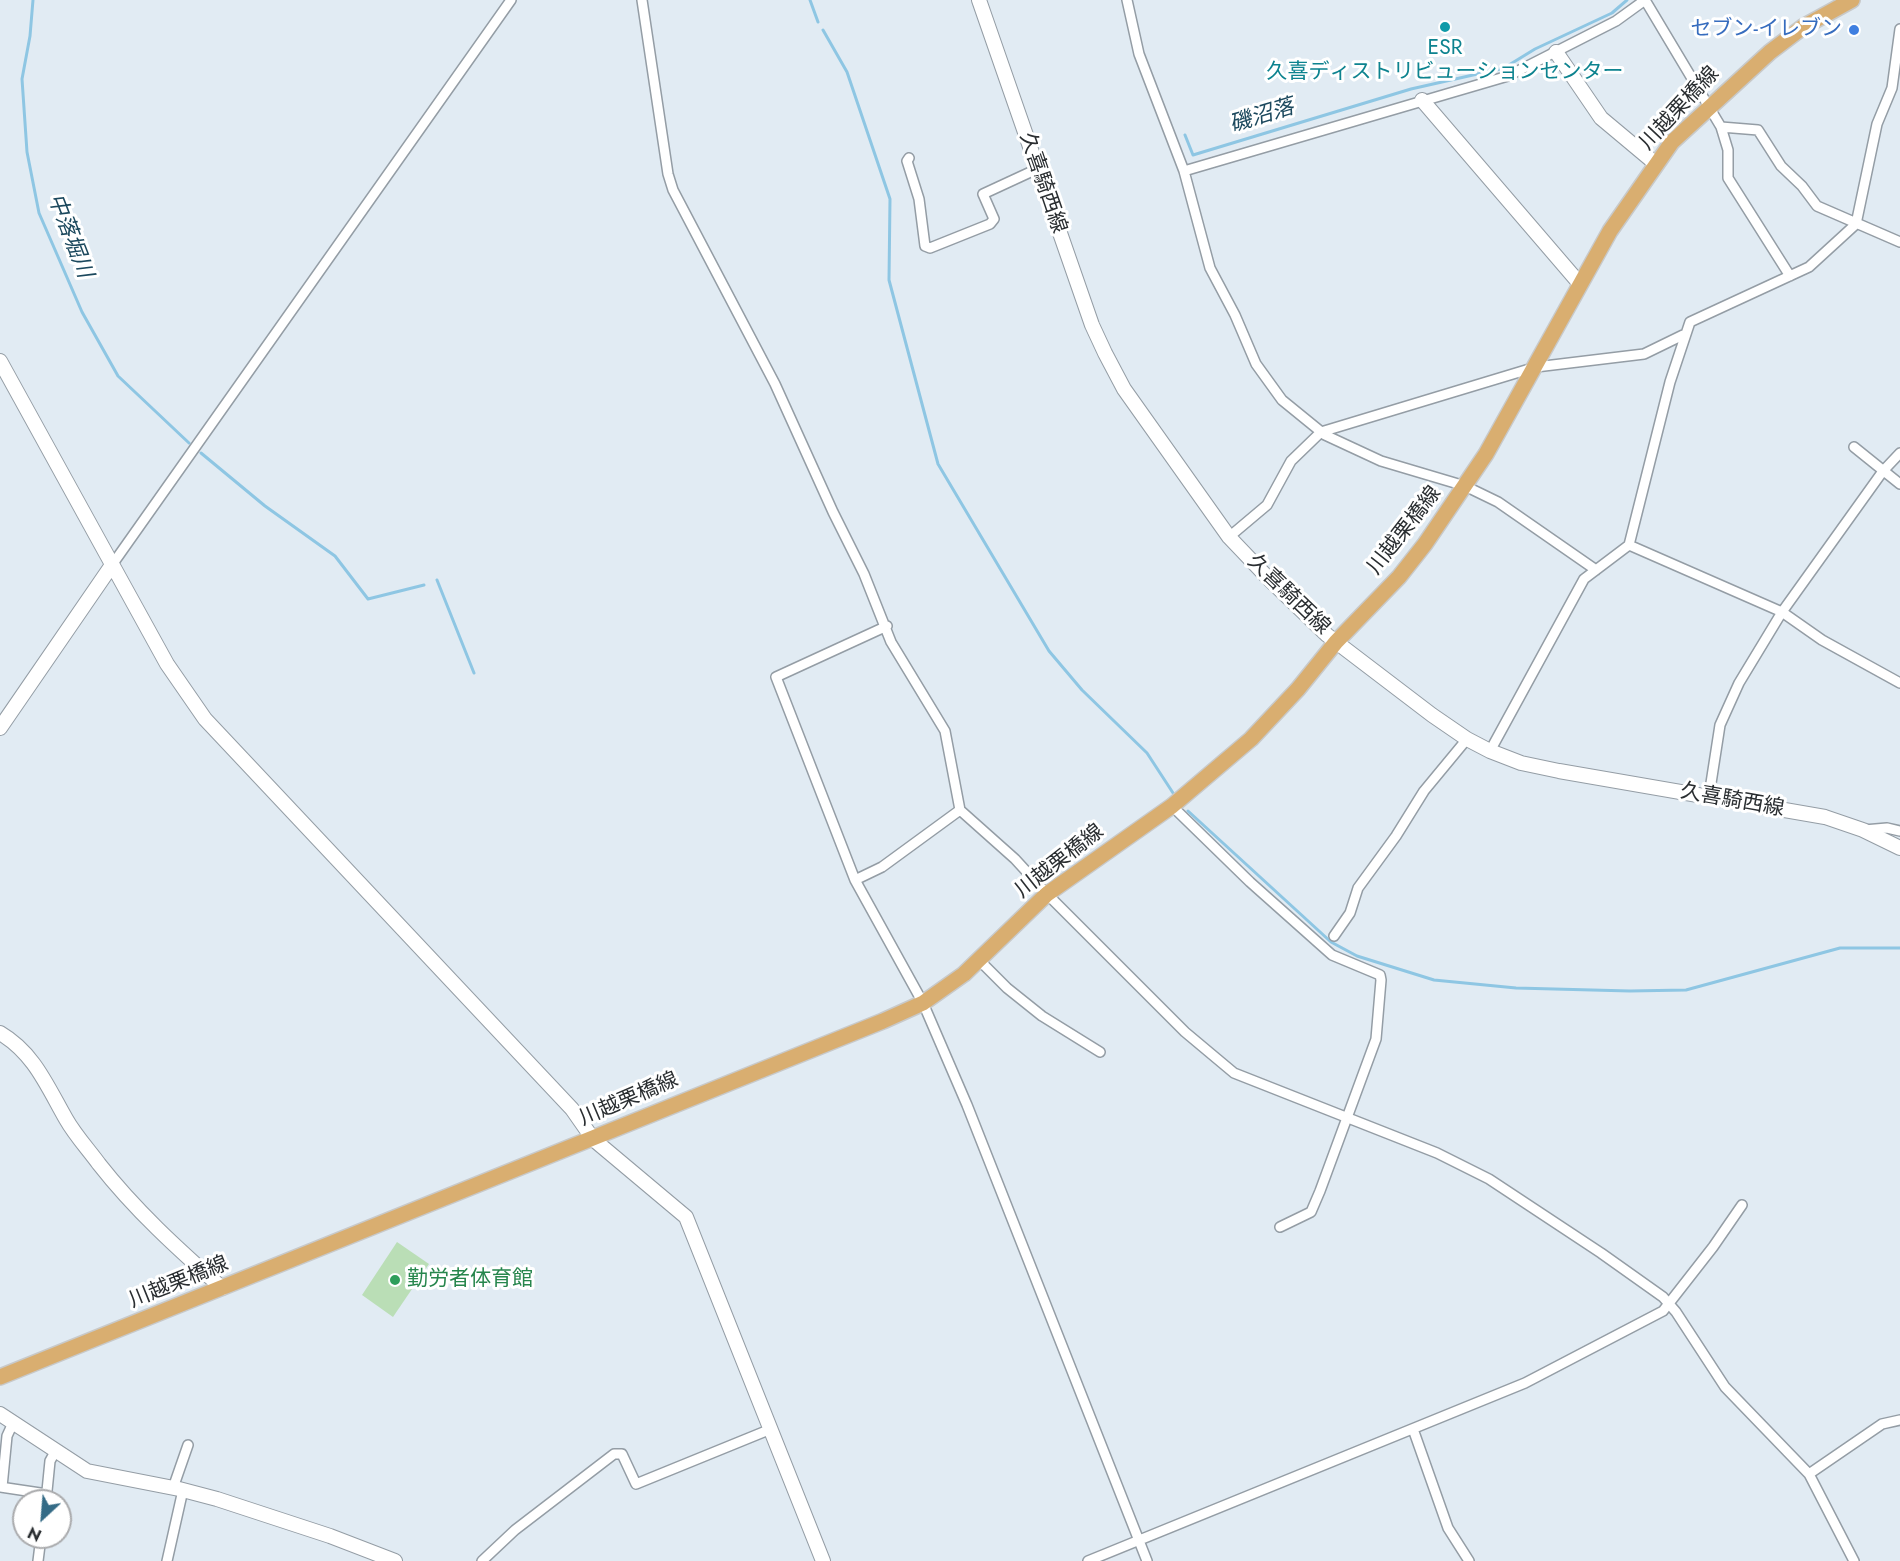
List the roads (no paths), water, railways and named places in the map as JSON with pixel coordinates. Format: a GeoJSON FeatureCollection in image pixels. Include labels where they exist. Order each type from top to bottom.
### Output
{"type":"FeatureCollection","features":[{"type":"Feature","properties":{"kind":"main road","name":"川越栗橋線"},"geometry":{"type":"LineString","coordinates":[[0,1377],[593,1139],[923,1003],[964,974],[1047,894],[1172,806],[1251,739],[1298,689],[1336,642],[1399,577],[1465,486],[1536,367],[1610,231],[1672,142],[1770,52],[1803,27],[1852,0]]}},
{"type":"Feature","properties":{"kind":"street"},"geometry":{"type":"LineString","coordinates":[[0,728],[511,0]]}},
{"type":"Feature","properties":{"kind":"street"},"geometry":{"type":"LineString","coordinates":[[642,0],[668,174],[673,190],[758,349],[886,626],[891,642],[945,731],[960,810],[1015,859],[1185,1032],[1234,1073],[1437,1153],[1489,1179],[1601,1252],[1670,1304],[1725,1387],[1809,1474],[1854,1561]]}},
{"type":"Feature","properties":{"kind":"street","name":"久喜騎西線"},"geometry":{"type":"LineString","coordinates":[[979,0],[1092,325],[1124,390],[1229,537],[1286,597],[1336,642],[1467,739],[1490,751],[1521,763],[1559,771],[1825,817],[1863,830],[1900,848]]}},
{"type":"Feature","properties":{"kind":"street"},"geometry":{"type":"LineString","coordinates":[[1127,0],[1139,54],[1184,171],[1210,268],[1235,315],[1256,364],[1282,400],[1322,432],[1381,461],[1465,486],[1498,502],[1596,570]]}},
{"type":"Feature","properties":{"kind":"street"},"geometry":{"type":"LineString","coordinates":[[1184,171],[1508,76],[1616,21],[1645,0],[1721,127],[1728,150],[1728,178],[1791,276]]}},
{"type":"Feature","properties":{"kind":"street"},"geometry":{"type":"LineString","coordinates":[[1490,751],[1584,579],[1629,544],[1683,335],[1690,322],[1809,267],[1856,224],[1877,124],[1896,91],[1900,29]]}},
{"type":"Feature","properties":{"kind":"street"},"geometry":{"type":"LineString","coordinates":[[1556,52],[1601,118],[1656,164]]}},
{"type":"Feature","properties":{"kind":"street"},"geometry":{"type":"LineString","coordinates":[[1422,100],[1580,284]]}},
{"type":"Feature","properties":{"kind":"street"},"geometry":{"type":"LineString","coordinates":[[1721,127],[1758,130],[1781,166],[1817,206],[1900,242]]}},
{"type":"Feature","properties":{"kind":"street"},"geometry":{"type":"LineString","coordinates":[[909,158],[907,161],[919,200],[925,246],[930,248],[990,224],[994,219],[983,194],[1037,169]]}},
{"type":"Feature","properties":{"kind":"street"},"geometry":{"type":"LineString","coordinates":[[1229,537],[1267,505],[1291,460],[1322,432],[1536,367],[1644,354],[1683,335]]}},
{"type":"Feature","properties":{"kind":"street"},"geometry":{"type":"LineString","coordinates":[[0,361],[166,664],[205,719],[572,1108],[593,1139],[686,1217],[823,1561]]}},
{"type":"Feature","properties":{"kind":"street"},"geometry":{"type":"LineString","coordinates":[[1854,447],[1900,484]]}},
{"type":"Feature","properties":{"kind":"street"},"geometry":{"type":"LineString","coordinates":[[1709,796],[1720,725],[1739,683],[1782,612],[1883,471],[1900,453]]}},
{"type":"Feature","properties":{"kind":"street"},"geometry":{"type":"LineString","coordinates":[[1629,544],[1782,612],[1822,640],[1900,683]]}},
{"type":"Feature","properties":{"kind":"street"},"geometry":{"type":"LineString","coordinates":[[886,626],[776,677],[855,880],[923,1003],[971,1116],[1147,1561]]}},
{"type":"Feature","properties":{"kind":"street"},"geometry":{"type":"LineString","coordinates":[[1334,936],[1350,913],[1358,888],[1396,836],[1424,791],[1467,739]]}},
{"type":"Feature","properties":{"kind":"street"},"geometry":{"type":"LineString","coordinates":[[1172,806],[1250,882],[1332,955],[1380,975],[1376,1039],[1311,1212],[1280,1227]]}},
{"type":"Feature","properties":{"kind":"street"},"geometry":{"type":"LineString","coordinates":[[855,880],[882,867],[960,810]]}},
{"type":"Feature","properties":{"kind":"street"},"geometry":{"type":"LineString","coordinates":[[1863,830],[1887,828],[1900,831]]}},
{"type":"Feature","properties":{"kind":"street"},"geometry":{"type":"LineString","coordinates":[[979,960],[1007,988],[1042,1016],[1100,1052]]}},
{"type":"Feature","properties":{"kind":"street"},"geometry":{"type":"LineString","coordinates":[[0,1033],[15,1042],[40,1070],[67,1121],[100,1165],[158,1230],[222,1288]]}},
{"type":"Feature","properties":{"kind":"street"},"geometry":{"type":"LineString","coordinates":[[1088,1561],[1526,1383],[1670,1304],[1742,1205]]}},
{"type":"Feature","properties":{"kind":"street"},"geometry":{"type":"LineString","coordinates":[[0,1414],[55,1452],[92,1473],[178,1489],[330,1536],[395,1561]]}},
{"type":"Feature","properties":{"kind":"street"},"geometry":{"type":"LineString","coordinates":[[1809,1474],[1882,1424],[1900,1420]]}},
{"type":"Feature","properties":{"kind":"street"},"geometry":{"type":"LineString","coordinates":[[1,1487],[7,1436],[13,1423]]}},
{"type":"Feature","properties":{"kind":"street"},"geometry":{"type":"LineString","coordinates":[[482,1561],[515,1530],[614,1454],[622,1454],[636,1484],[771,1429]]}},
{"type":"Feature","properties":{"kind":"street"},"geometry":{"type":"LineString","coordinates":[[1413,1429],[1448,1528],[1469,1561]]}},
{"type":"Feature","properties":{"kind":"street"},"geometry":{"type":"LineString","coordinates":[[167,1561],[178,1489],[188,1445]]}},
{"type":"Feature","properties":{"kind":"street"},"geometry":{"type":"LineString","coordinates":[[47,1489],[50,1461],[55,1452]]}},
{"type":"Feature","properties":{"kind":"waterway","name":"中落堀川"},"geometry":{"type":"LineString","coordinates":[[33,0],[30,36],[22,79],[27,152],[39,213],[82,312],[118,376],[189,443]]}},
{"type":"Feature","properties":{"kind":"waterway"},"geometry":{"type":"LineString","coordinates":[[810,0],[818,22]]}},
{"type":"Feature","properties":{"kind":"waterway","name":"磯沼落"},"geometry":{"type":"LineString","coordinates":[[1185,135],[1193,155],[1411,89],[1504,68],[1535,49],[1612,13],[1627,0]]}},
{"type":"Feature","properties":{"kind":"waterway"},"geometry":{"type":"LineString","coordinates":[[823,30],[847,72],[890,199],[889,280],[938,464],[1049,651],[1082,690],[1147,753],[1175,796]]}},
{"type":"Feature","properties":{"kind":"waterway","name":"中落堀川"},"geometry":{"type":"LineString","coordinates":[[201,453],[265,506],[335,556],[368,599],[424,585]]}},
{"type":"Feature","properties":{"kind":"waterway"},"geometry":{"type":"LineString","coordinates":[[437,580],[474,673]]}},
{"type":"Feature","properties":{"kind":"waterway"},"geometry":{"type":"LineString","coordinates":[[1188,811],[1331,942],[1357,956],[1434,980],[1516,988],[1686,990],[1840,948],[1900,948]]}},
{"type":"Feature","properties":{"kind":"place","name":"ESR 久喜ディストリビューションセンター"},"geometry":{"type":"Point","coordinates":[1445,27]}},
{"type":"Feature","properties":{"kind":"place","name":"セブン-イレブン"},"geometry":{"type":"Point","coordinates":[1854,30]}},
{"type":"Feature","properties":{"kind":"place","name":"勤労者体育館"},"geometry":{"type":"Point","coordinates":[395,1280]}}]}
